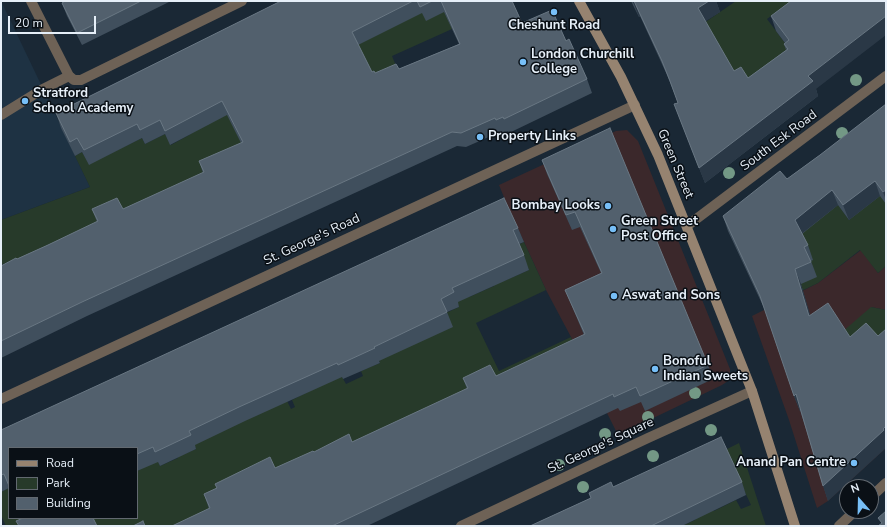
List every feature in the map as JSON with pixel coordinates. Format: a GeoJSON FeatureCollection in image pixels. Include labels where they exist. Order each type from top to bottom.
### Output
{"type":"FeatureCollection","features":[{"type":"Feature","properties":{"kind":"main road","name":"Green Street"},"geometry":{"type":"LineString","coordinates":[[579,1],[621,77],[658,155],[752,391],[795,526]]}},
{"type":"Feature","properties":{"kind":"street"},"geometry":{"type":"LineString","coordinates":[[31,1],[69,76],[74,80],[81,80],[242,1]]}},
{"type":"Feature","properties":{"kind":"street"},"geometry":{"type":"LineString","coordinates":[[1,115],[43,89],[69,76]]}},
{"type":"Feature","properties":{"kind":"street","name":"South Esk Road"},"geometry":{"type":"LineString","coordinates":[[687,226],[886,76]]}},
{"type":"Feature","properties":{"kind":"street","name":"St. George's Road"},"geometry":{"type":"LineString","coordinates":[[1,399],[634,105]]}},
{"type":"Feature","properties":{"kind":"street","name":"St. George's Square"},"geometry":{"type":"LineString","coordinates":[[461,526],[752,391]]}},
{"type":"Feature","properties":{"kind":"street"},"geometry":{"type":"LineString","coordinates":[[839,526],[846,519]]}},
{"type":"Feature","properties":{"kind":"shaded area","name":"Stratford School Academy"},"geometry":{"type":"Polygon","coordinates":[[[1,1],[90,187],[1,220],[1,1]]]}},
{"type":"Feature","properties":{"kind":"shaded area"},"geometry":{"type":"Polygon","coordinates":[[[627,130],[638,141],[730,369],[730,375],[728,381],[722,385],[618,435],[578,355],[571,337],[546,290],[499,185],[616,131],[627,130]]]}},
{"type":"Feature","properties":{"kind":"shaded area"},"geometry":{"type":"Polygon","coordinates":[[[861,250],[878,273],[886,266],[886,310],[871,307],[886,448],[852,479],[839,479],[839,491],[828,501],[817,508],[789,420],[752,316],[818,283],[861,250]]]}},
{"type":"Feature","properties":{"kind":"green space"},"geometry":{"type":"Polygon","coordinates":[[[465,1],[451,25],[452,29],[392,56],[401,78],[257,174],[40,264],[15,259],[1,265],[1,220],[90,187],[75,156],[82,152],[89,164],[142,138],[145,144],[165,134],[171,145],[189,135],[346,23],[386,3],[465,1]]]}},
{"type":"Feature","properties":{"kind":"green space"},"geometry":{"type":"Polygon","coordinates":[[[736,1],[817,1],[779,10],[767,19],[794,55],[734,88],[704,23],[736,1]]]}},
{"type":"Feature","properties":{"kind":"green space"},"geometry":{"type":"Polygon","coordinates":[[[869,182],[886,203],[886,266],[878,273],[860,250],[818,283],[795,294],[797,228],[838,205],[849,220],[869,182]]]}},
{"type":"Feature","properties":{"kind":"green space"},"geometry":{"type":"Polygon","coordinates":[[[524,242],[546,290],[476,323],[499,371],[571,337],[578,355],[217,526],[92,526],[92,519],[138,519],[138,470],[152,448],[160,466],[178,458],[157,413],[182,455],[196,449],[194,445],[268,362],[291,409],[295,407],[292,400],[341,375],[346,384],[363,376],[361,371],[380,363],[378,358],[446,313],[459,307],[447,278],[469,297],[494,286],[482,262],[493,257],[504,281],[529,270],[518,245],[524,242]]]}},
{"type":"Feature","properties":{"kind":"green space"},"geometry":{"type":"Polygon","coordinates":[[[871,307],[886,310],[886,349],[826,346],[871,307]]]}},
{"type":"Feature","properties":{"kind":"green space"},"geometry":{"type":"Polygon","coordinates":[[[739,443],[766,526],[682,526],[695,520],[706,494],[714,511],[736,500],[741,509],[751,505],[725,450],[739,443]]]}},
{"type":"Feature","properties":{"kind":"green space"},"geometry":{"type":"Polygon","coordinates":[[[8,488],[8,519],[70,519],[42,526],[6,526],[1,515],[1,492],[8,488]]]}},
{"type":"Feature","properties":{"kind":"building"},"geometry":{"type":"Polygon","coordinates":[[[65,1],[141,1],[77,33],[62,3],[65,1]]]}},
{"type":"Feature","properties":{"kind":"building"},"geometry":{"type":"Polygon","coordinates":[[[281,1],[413,1],[352,32],[372,72],[374,71],[375,73],[396,64],[399,69],[460,44],[441,1],[512,1],[522,23],[552,10],[566,41],[569,39],[587,79],[504,119],[503,117],[496,120],[495,118],[461,133],[452,132],[82,302],[1,341],[1,266],[98,221],[92,209],[117,198],[123,209],[204,172],[199,161],[243,142],[222,101],[165,131],[160,120],[140,130],[137,124],[84,150],[77,138],[70,142],[56,113],[281,1]]]}},
{"type":"Feature","properties":{"kind":"building"},"geometry":{"type":"Polygon","coordinates":[[[417,1],[432,1],[420,7],[417,1]]]}},
{"type":"Feature","properties":{"kind":"building"},"geometry":{"type":"Polygon","coordinates":[[[634,1],[709,1],[698,8],[734,71],[741,67],[748,78],[788,49],[784,44],[789,40],[771,16],[791,1],[886,1],[886,16],[808,76],[813,81],[699,168],[674,104],[678,103],[670,81],[634,1]]]}},
{"type":"Feature","properties":{"kind":"building"},"geometry":{"type":"Polygon","coordinates":[[[886,104],[886,190],[883,192],[875,181],[843,205],[832,190],[795,220],[808,245],[804,247],[811,262],[795,269],[809,316],[828,303],[850,337],[866,323],[878,336],[886,329],[886,426],[883,429],[884,430],[823,486],[796,394],[794,396],[760,296],[723,216],[780,171],[787,179],[886,104]]]}},
{"type":"Feature","properties":{"kind":"building"},"geometry":{"type":"Polygon","coordinates":[[[610,128],[708,365],[640,396],[636,387],[614,397],[613,394],[332,526],[172,526],[210,508],[204,494],[217,488],[215,484],[270,457],[275,468],[313,451],[314,452],[349,434],[352,442],[468,388],[463,378],[490,365],[496,376],[585,334],[565,290],[602,273],[575,212],[566,215],[542,160],[610,128]]]}},
{"type":"Feature","properties":{"kind":"building"},"geometry":{"type":"Polygon","coordinates":[[[504,198],[518,228],[513,230],[524,255],[452,288],[454,292],[441,299],[447,312],[338,365],[337,363],[239,407],[189,431],[191,435],[155,452],[153,447],[138,454],[138,447],[8,447],[8,484],[4,474],[1,475],[1,430],[504,198]]]}},
{"type":"Feature","properties":{"kind":"building"},"geometry":{"type":"Polygon","coordinates":[[[721,437],[742,482],[651,526],[530,526],[591,498],[589,493],[611,482],[613,487],[721,437]]]}},
{"type":"Feature","properties":{"kind":"building"},"geometry":{"type":"Polygon","coordinates":[[[886,511],[886,526],[878,526],[882,523],[879,517],[886,511]]]}},
{"type":"Feature","properties":{"kind":"building"},"geometry":{"type":"Polygon","coordinates":[[[21,519],[94,519],[97,526],[19,526],[16,521],[21,519]]]}},
{"type":"Feature","properties":{"kind":"building"},"geometry":{"type":"Polygon","coordinates":[[[143,521],[145,526],[133,526],[143,521]]]}},
{"type":"Feature","properties":{"kind":"place","name":"Cheshunt Road"},"geometry":{"type":"Point","coordinates":[554,12]}},
{"type":"Feature","properties":{"kind":"place","name":"London Churchill College"},"geometry":{"type":"Point","coordinates":[523,62]}},
{"type":"Feature","properties":{"kind":"place","name":"Stratford School Academy"},"geometry":{"type":"Point","coordinates":[25,101]}},
{"type":"Feature","properties":{"kind":"place","name":"Property Links"},"geometry":{"type":"Point","coordinates":[480,137]}},
{"type":"Feature","properties":{"kind":"place","name":"Bombay Looks"},"geometry":{"type":"Point","coordinates":[608,206]}},
{"type":"Feature","properties":{"kind":"place","name":"Green Street Post Office"},"geometry":{"type":"Point","coordinates":[613,229]}},
{"type":"Feature","properties":{"kind":"place","name":"Aswat and Sons"},"geometry":{"type":"Point","coordinates":[614,296]}},
{"type":"Feature","properties":{"kind":"place","name":"Bonoful Indian Sweets"},"geometry":{"type":"Point","coordinates":[655,369]}},
{"type":"Feature","properties":{"kind":"place","name":"Anand Pan Centre"},"geometry":{"type":"Point","coordinates":[854,463]}}]}
